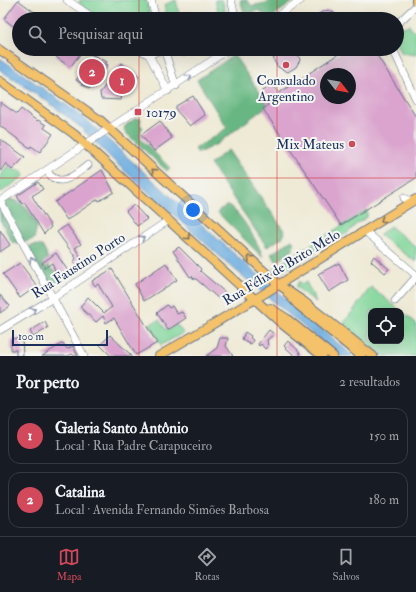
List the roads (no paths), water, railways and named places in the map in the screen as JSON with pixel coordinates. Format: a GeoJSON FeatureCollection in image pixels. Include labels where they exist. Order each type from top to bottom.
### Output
{"type":"FeatureCollection","features":[{"type":"Feature","properties":{"kind":"main road"},"geometry":{"type":"LineString","coordinates":[[0,50],[100,120],[106,132],[298,305],[361,356]]}},
{"type":"Feature","properties":{"kind":"main road"},"geometry":{"type":"LineString","coordinates":[[1,84],[48,115],[87,145],[169,220],[259,297],[322,356]]}},
{"type":"Feature","properties":{"kind":"main road","name":"Rua Félix de Brito Melo"},"geometry":{"type":"LineString","coordinates":[[158,356],[278,286],[365,231],[396,208],[414,200]]}},
{"type":"Feature","properties":{"kind":"main road"},"geometry":{"type":"LineString","coordinates":[[278,286],[303,301],[373,356]]}},
{"type":"Feature","properties":{"kind":"main road"},"geometry":{"type":"LineString","coordinates":[[259,297],[333,356]]}},
{"type":"Feature","properties":{"kind":"street"},"geometry":{"type":"LineString","coordinates":[[67,0],[85,12]]}},
{"type":"Feature","properties":{"kind":"street"},"geometry":{"type":"LineString","coordinates":[[151,0],[154,12]]}},
{"type":"Feature","properties":{"kind":"street"},"geometry":{"type":"LineString","coordinates":[[231,0],[234,12]]}},
{"type":"Feature","properties":{"kind":"street"},"geometry":{"type":"LineString","coordinates":[[283,12],[301,0]]}},
{"type":"Feature","properties":{"kind":"street"},"geometry":{"type":"LineString","coordinates":[[404,17],[416,6]]}},
{"type":"Feature","properties":{"kind":"street"},"geometry":{"type":"LineString","coordinates":[[150,56],[168,91]]}},
{"type":"Feature","properties":{"kind":"street"},"geometry":{"type":"LineString","coordinates":[[165,56],[176,86]]}},
{"type":"Feature","properties":{"kind":"street"},"geometry":{"type":"LineString","coordinates":[[84,356],[0,201],[87,145],[219,56]]}},
{"type":"Feature","properties":{"kind":"street"},"geometry":{"type":"LineString","coordinates":[[396,56],[416,99]]}},
{"type":"Feature","properties":{"kind":"street"},"geometry":{"type":"LineString","coordinates":[[47,171],[59,181],[66,181],[88,165]]}},
{"type":"Feature","properties":{"kind":"street"},"geometry":{"type":"LineString","coordinates":[[404,198],[414,200]]}},
{"type":"Feature","properties":{"kind":"street","name":"Rua Faustino Porto"},"geometry":{"type":"LineString","coordinates":[[0,330],[53,298],[169,220]]}},
{"type":"Feature","properties":{"kind":"street"},"geometry":{"type":"LineString","coordinates":[[365,231],[416,276],[395,301]]}},
{"type":"Feature","properties":{"kind":"water"},"geometry":{"type":"Polygon","coordinates":[[[0,58],[83,117],[241,260],[353,356],[339,356],[233,268],[116,163],[79,126],[48,102],[0,70],[0,58]]]}},
{"type":"Feature","properties":{"kind":"place","name":"Consulado Argentino"},"geometry":{"type":"Point","coordinates":[286,65]}},
{"type":"Feature","properties":{"kind":"place","name":"Catalina"},"geometry":{"type":"Point","coordinates":[92,72]}},
{"type":"Feature","properties":{"kind":"place","name":"Galeria Santo Antônio"},"geometry":{"type":"Point","coordinates":[122,81]}},
{"type":"Feature","properties":{"kind":"place","name":"10179"},"geometry":{"type":"Point","coordinates":[138,112]}},
{"type":"Feature","properties":{"kind":"place","name":"Mix Mateus"},"geometry":{"type":"Point","coordinates":[352,144]}}]}
